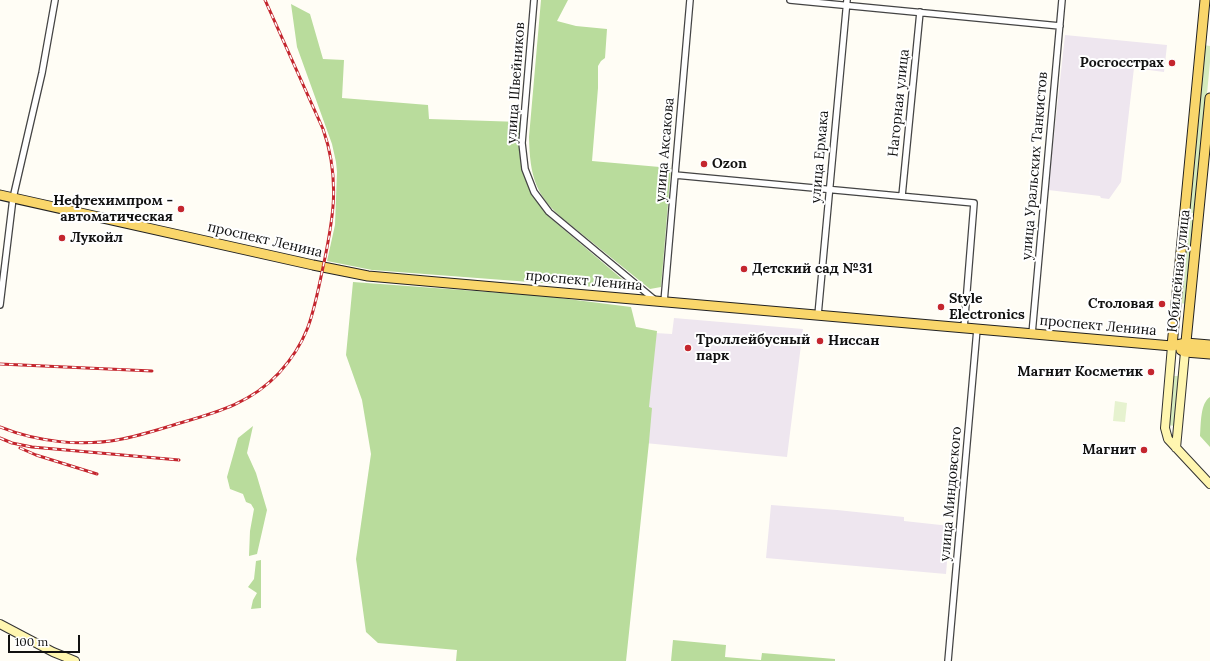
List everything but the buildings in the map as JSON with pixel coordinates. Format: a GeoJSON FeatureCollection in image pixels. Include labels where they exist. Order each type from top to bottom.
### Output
{"type":"FeatureCollection","features":[{"type":"Feature","properties":{"kind":"main road","name":"Юбилейная улица"},"geometry":{"type":"LineString","coordinates":[[1172,346],[1205,0]]}},
{"type":"Feature","properties":{"kind":"main road","name":"Юбилейная улица"},"geometry":{"type":"LineString","coordinates":[[1186,347],[1210,98]]}},
{"type":"Feature","properties":{"kind":"main road","name":"проспект Ленина"},"geometry":{"type":"LineString","coordinates":[[0,195],[368,276],[1172,346],[1186,347],[1210,345]]}},
{"type":"Feature","properties":{"kind":"main road","name":"проспект Ленина"},"geometry":{"type":"LineString","coordinates":[[1186,347],[1210,354]]}},
{"type":"Feature","properties":{"kind":"street"},"geometry":{"type":"LineString","coordinates":[[0,305],[13,198],[42,73],[55,0]]}},
{"type":"Feature","properties":{"kind":"street","name":"улица Швейников"},"geometry":{"type":"LineString","coordinates":[[534,0],[522,143],[525,169],[534,192],[549,212],[661,302]]}},
{"type":"Feature","properties":{"kind":"street","name":"улица Аксакова"},"geometry":{"type":"LineString","coordinates":[[661,302],[675,175],[690,0]]}},
{"type":"Feature","properties":{"kind":"street"},"geometry":{"type":"LineString","coordinates":[[790,0],[846,3],[1060,26]]}},
{"type":"Feature","properties":{"kind":"street","name":"улица Уральских Танкистов"},"geometry":{"type":"LineString","coordinates":[[1032,334],[1062,0]]}},
{"type":"Feature","properties":{"kind":"street","name":"улица Ермака"},"geometry":{"type":"LineString","coordinates":[[818,315],[846,3]]}},
{"type":"Feature","properties":{"kind":"street","name":"Нагорная улица"},"geometry":{"type":"LineString","coordinates":[[902,196],[920,12]]}},
{"type":"Feature","properties":{"kind":"street"},"geometry":{"type":"LineString","coordinates":[[675,175],[974,203],[964,328]]}},
{"type":"Feature","properties":{"kind":"street","name":"улица Миндовского"},"geometry":{"type":"LineString","coordinates":[[948,661],[977,329]]}},
{"type":"Feature","properties":{"kind":"street"},"geometry":{"type":"LineString","coordinates":[[1172,346],[1165,428],[1168,439],[1210,484]]}},
{"type":"Feature","properties":{"kind":"street","name":"Юбилейная улица"},"geometry":{"type":"LineString","coordinates":[[1176,448],[1186,347]]}},
{"type":"Feature","properties":{"kind":"street"},"geometry":{"type":"LineString","coordinates":[[0,624],[74,661]]}},
{"type":"Feature","properties":{"kind":"shaded area"},"geometry":{"type":"Polygon","coordinates":[[[1065,35],[1167,45],[1164,72],[1134,68],[1121,182],[1109,199],[1101,198],[1100,196],[1048,190],[1065,35]]]}},
{"type":"Feature","properties":{"kind":"shaded area","name":"Троллейбусный парк"},"geometry":{"type":"Polygon","coordinates":[[[674,318],[803,329],[787,457],[645,443],[655,333],[672,334],[674,318]]]}},
{"type":"Feature","properties":{"kind":"shaded area"},"geometry":{"type":"Polygon","coordinates":[[[771,505],[904,517],[904,521],[950,526],[946,574],[766,558],[771,505]]]}},
{"type":"Feature","properties":{"kind":"green space"},"geometry":{"type":"Polygon","coordinates":[[[541,0],[568,0],[557,21],[576,26],[607,29],[605,58],[598,66],[598,88],[592,161],[671,168],[661,287],[650,289],[567,222],[556,213],[536,185],[531,164],[529,137],[541,0]]]}},
{"type":"Feature","properties":{"kind":"green space"},"geometry":{"type":"Polygon","coordinates":[[[291,4],[310,14],[323,59],[344,60],[342,98],[428,105],[429,119],[521,122],[520,153],[526,179],[535,199],[548,216],[635,290],[372,270],[327,261],[335,225],[336,162],[332,144],[297,47],[291,4]]]}},
{"type":"Feature","properties":{"kind":"green space"},"geometry":{"type":"Polygon","coordinates":[[[1204,45],[1210,46],[1210,62],[1196,211],[1195,213],[1192,213],[1189,212],[1189,210],[1204,45]]]}},
{"type":"Feature","properties":{"kind":"green space"},"geometry":{"type":"Polygon","coordinates":[[[1188,220],[1194,220],[1187,304],[1179,303],[1188,220]]]}},
{"type":"Feature","properties":{"kind":"green space"},"geometry":{"type":"Polygon","coordinates":[[[353,282],[544,296],[631,307],[636,327],[657,331],[649,407],[652,408],[649,442],[626,661],[456,661],[457,650],[378,643],[366,632],[356,559],[371,454],[362,400],[346,355],[353,282]]]}},
{"type":"Feature","properties":{"kind":"green space"},"geometry":{"type":"Polygon","coordinates":[[[1172,376],[1179,376],[1175,426],[1167,425],[1172,376]]]}},
{"type":"Feature","properties":{"kind":"green space"},"geometry":{"type":"Polygon","coordinates":[[[1210,397],[1210,447],[1200,436],[1204,404],[1210,397]]]}},
{"type":"Feature","properties":{"kind":"green space"},"geometry":{"type":"Polygon","coordinates":[[[1115,401],[1127,403],[1125,422],[1113,421],[1115,401]]]}},
{"type":"Feature","properties":{"kind":"green space"},"geometry":{"type":"Polygon","coordinates":[[[253,426],[247,453],[256,473],[267,510],[257,554],[249,556],[250,531],[254,509],[251,504],[246,502],[243,494],[230,489],[227,477],[238,438],[253,426]]]}},
{"type":"Feature","properties":{"kind":"green space"},"geometry":{"type":"Polygon","coordinates":[[[261,560],[261,608],[251,609],[253,600],[257,593],[248,587],[254,579],[256,561],[261,560]]]}},
{"type":"Feature","properties":{"kind":"green space"},"geometry":{"type":"Polygon","coordinates":[[[673,640],[726,645],[725,657],[761,660],[762,653],[835,659],[835,661],[671,661],[673,640]]]}},
{"type":"Feature","properties":{"kind":"railway"},"geometry":{"type":"LineString","coordinates":[[0,427],[29,436],[60,442],[76,443],[107,441],[144,434],[208,415],[245,399],[257,392],[279,373],[297,349],[308,326],[316,301],[326,253],[332,218],[332,166],[329,148],[323,129],[265,0]]}},
{"type":"Feature","properties":{"kind":"railway"},"geometry":{"type":"LineString","coordinates":[[0,364],[152,371]]}},
{"type":"Feature","properties":{"kind":"railway"},"geometry":{"type":"LineString","coordinates":[[0,438],[12,443],[32,447],[179,460]]}},
{"type":"Feature","properties":{"kind":"railway"},"geometry":{"type":"LineString","coordinates":[[20,448],[36,455],[97,474]]}},
{"type":"Feature","properties":{"kind":"place","name":"Росгосстрах"},"geometry":{"type":"Point","coordinates":[1172,63]}},
{"type":"Feature","properties":{"kind":"place","name":"Ozon"},"geometry":{"type":"Point","coordinates":[704,164]}},
{"type":"Feature","properties":{"kind":"place","name":"Нефтехимпром - автоматическая"},"geometry":{"type":"Point","coordinates":[181,209]}},
{"type":"Feature","properties":{"kind":"place","name":"Лукойл"},"geometry":{"type":"Point","coordinates":[62,238]}},
{"type":"Feature","properties":{"kind":"place","name":"Детский сад №31"},"geometry":{"type":"Point","coordinates":[744,269]}},
{"type":"Feature","properties":{"kind":"place","name":"Столовая"},"geometry":{"type":"Point","coordinates":[1162,304]}},
{"type":"Feature","properties":{"kind":"place","name":"Style Electronics"},"geometry":{"type":"Point","coordinates":[941,307]}},
{"type":"Feature","properties":{"kind":"place","name":"Ниссан"},"geometry":{"type":"Point","coordinates":[820,341]}},
{"type":"Feature","properties":{"kind":"place","name":"Троллейбусный парк"},"geometry":{"type":"Point","coordinates":[688,348]}},
{"type":"Feature","properties":{"kind":"place","name":"Магнит Косметик"},"geometry":{"type":"Point","coordinates":[1151,372]}},
{"type":"Feature","properties":{"kind":"place","name":"Магнит"},"geometry":{"type":"Point","coordinates":[1144,450]}}]}
